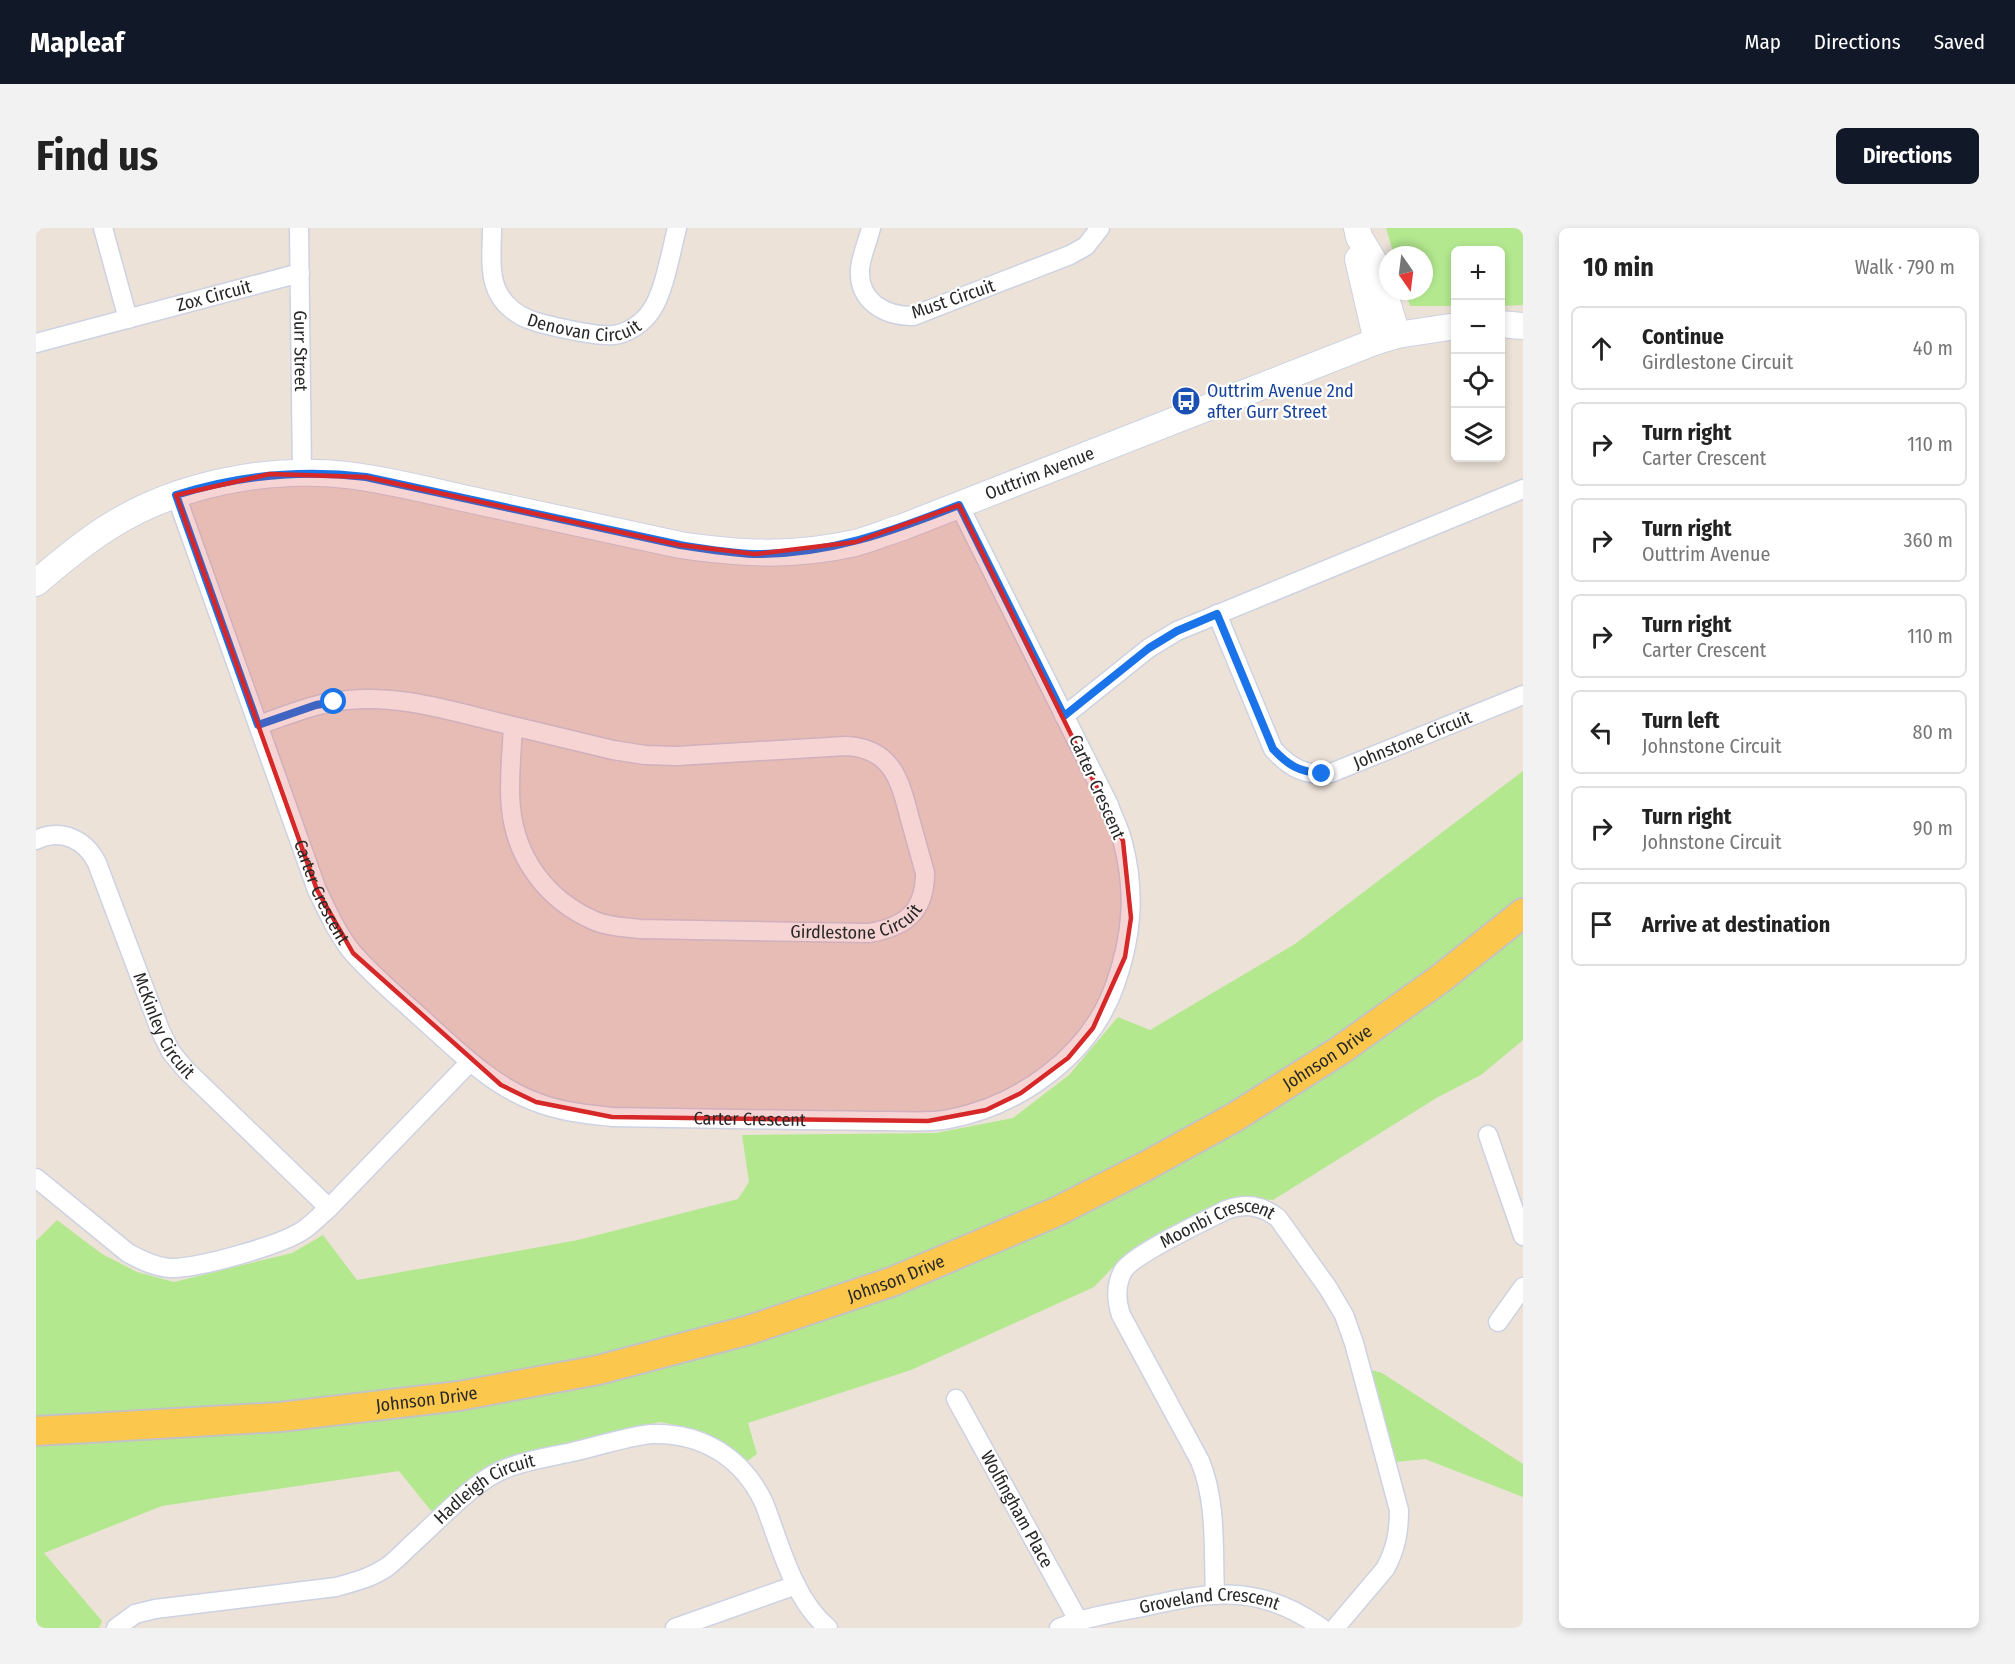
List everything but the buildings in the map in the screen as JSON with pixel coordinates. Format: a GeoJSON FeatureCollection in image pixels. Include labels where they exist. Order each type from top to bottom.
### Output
{"type":"FeatureCollection","features":[{"type":"Feature","properties":{"kind":"main road","name":"Johnson Drive"},"geometry":{"type":"LineString","coordinates":[[36,1431],[280,1417],[459,1396],[598,1370],[749,1330],[894,1281],[1056,1212],[1235,1117],[1348,1044],[1440,979],[1523,912]]}},
{"type":"Feature","properties":{"kind":"main road","name":"Johnson Drive"},"geometry":{"type":"LineString","coordinates":[[36,1411],[122,1414],[184,1421]]}},
{"type":"Feature","properties":{"kind":"street"},"geometry":{"type":"LineString","coordinates":[[104,228],[128,319]]}},
{"type":"Feature","properties":{"kind":"street","name":"Gurr Street"},"geometry":{"type":"LineString","coordinates":[[299,228],[302,472]]}},
{"type":"Feature","properties":{"kind":"street","name":"Denovan Circuit"},"geometry":{"type":"LineString","coordinates":[[492,228],[492,269],[496,287],[511,309],[527,319],[594,334],[613,335],[638,325],[651,312],[659,295],[677,228]]}},
{"type":"Feature","properties":{"kind":"street","name":"Must Circuit"},"geometry":{"type":"LineString","coordinates":[[871,228],[860,268],[861,283],[872,302],[884,311],[898,316],[913,315],[1070,255],[1086,246],[1100,228]]}},
{"type":"Feature","properties":{"kind":"street"},"geometry":{"type":"LineString","coordinates":[[1358,232],[1360,268],[1387,338]]}},
{"type":"Feature","properties":{"kind":"street","name":"Zox Circuit"},"geometry":{"type":"LineString","coordinates":[[36,343],[300,273]]}},
{"type":"Feature","properties":{"kind":"street"},"geometry":{"type":"LineString","coordinates":[[1505,324],[1523,326]]}},
{"type":"Feature","properties":{"kind":"street","name":"Outtrim Avenue"},"geometry":{"type":"LineString","coordinates":[[36,583],[68,555],[109,527],[176,495],[238,478],[302,472],[366,477],[680,545],[755,554],[806,552],[855,542],[903,527],[1387,338],[1451,327]]}},
{"type":"Feature","properties":{"kind":"street"},"geometry":{"type":"LineString","coordinates":[[1064,716],[1149,648],[1177,631],[1523,489]]}},
{"type":"Feature","properties":{"kind":"street","name":"Carter Crescent"},"geometry":{"type":"LineString","coordinates":[[176,495],[317,890],[332,923],[342,938],[378,979],[470,1062],[501,1085],[536,1102],[574,1113],[612,1117],[928,1121],[948,1119],[986,1110],[1038,1083],[1068,1058],[1093,1028],[1112,994],[1125,957],[1131,918],[1130,879],[1123,841],[1108,805],[959,505]]}},
{"type":"Feature","properties":{"kind":"street","name":"Johnstone Circuit"},"geometry":{"type":"LineString","coordinates":[[1217,614],[1273,749],[1286,763],[1303,772],[1331,773],[1523,695]]}},
{"type":"Feature","properties":{"kind":"street","name":"Girdlestone Circuit"},"geometry":{"type":"LineString","coordinates":[[258,725],[316,705],[370,698],[406,700],[613,750],[645,755],[677,756],[855,746],[881,756],[894,770],[902,786],[925,873],[920,900],[904,922],[887,930],[869,933],[640,929],[610,926],[596,921],[569,908],[546,888],[536,877],[521,851],[510,807],[513,726]]}},
{"type":"Feature","properties":{"kind":"street","name":"McKinley Circuit"},"geometry":{"type":"LineString","coordinates":[[36,840],[52,835],[66,836],[85,845],[90,851],[97,863],[160,1030],[171,1052],[186,1070],[329,1208]]}},
{"type":"Feature","properties":{"kind":"street"},"geometry":{"type":"LineString","coordinates":[[36,1178],[128,1253],[140,1260],[170,1268],[197,1265],[282,1241],[304,1230],[329,1208],[470,1062]]}},
{"type":"Feature","properties":{"kind":"street"},"geometry":{"type":"LineString","coordinates":[[1488,1136],[1523,1236]]}},
{"type":"Feature","properties":{"kind":"street","name":"Moonbi Crescent"},"geometry":{"type":"LineString","coordinates":[[1215,1593],[1211,1499],[1208,1480],[1200,1461],[1121,1316],[1116,1288],[1124,1269],[1139,1256],[1226,1210],[1239,1205],[1253,1205],[1266,1209],[1278,1218],[1329,1288],[1344,1315],[1354,1343],[1399,1510],[1398,1534],[1391,1558],[1385,1569],[1335,1628]]}},
{"type":"Feature","properties":{"kind":"street"},"geometry":{"type":"LineString","coordinates":[[1498,1322],[1523,1287]]}},
{"type":"Feature","properties":{"kind":"street","name":"Wolfingham Place"},"geometry":{"type":"LineString","coordinates":[[956,1399],[1078,1620]]}},
{"type":"Feature","properties":{"kind":"street","name":"Hadleigh Circuit"},"geometry":{"type":"LineString","coordinates":[[116,1628],[135,1614],[155,1609],[336,1587],[363,1580],[387,1567],[471,1490],[500,1471],[649,1434],[676,1435],[701,1441],[724,1453],[743,1470],[764,1503],[796,1585],[809,1609],[828,1628]]}},
{"type":"Feature","properties":{"kind":"street"},"geometry":{"type":"LineString","coordinates":[[675,1628],[796,1585]]}},
{"type":"Feature","properties":{"kind":"street","name":"Groveland Crescent"},"geometry":{"type":"LineString","coordinates":[[1059,1628],[1078,1620],[1215,1593],[1246,1595],[1276,1603],[1305,1616],[1322,1628]]}},
{"type":"Feature","properties":{"kind":"highlighted area"},"geometry":{"type":"Polygon","coordinates":[[[270,474],[366,477],[680,545],[755,554],[855,542],[959,505],[1123,841],[1131,918],[1125,957],[1093,1028],[1068,1058],[1021,1093],[986,1110],[928,1121],[612,1117],[536,1102],[501,1085],[353,953],[317,890],[176,495],[270,474]]]}},
{"type":"Feature","properties":{"kind":"green space"},"geometry":{"type":"Polygon","coordinates":[[[1386,228],[1523,228],[1523,305],[1505,306],[1505,246],[1451,246],[1451,306],[1410,306],[1408,300],[1433,300],[1433,246],[1391,246],[1386,228]]]}},
{"type":"Feature","properties":{"kind":"green space"},"geometry":{"type":"Polygon","coordinates":[[[1523,771],[1523,1040],[1481,1075],[1438,1097],[1273,1200],[1237,1197],[1120,1260],[1094,1287],[911,1370],[748,1423],[757,1454],[746,1462],[725,1444],[695,1429],[660,1422],[511,1456],[479,1471],[432,1512],[399,1471],[162,1506],[44,1553],[102,1621],[99,1628],[36,1628],[36,1241],[57,1220],[102,1254],[137,1272],[174,1282],[292,1253],[323,1235],[357,1280],[578,1240],[738,1199],[749,1182],[742,1135],[936,1133],[1013,1118],[1069,1075],[1118,1017],[1150,1030],[1295,944],[1523,771]]]}},
{"type":"Feature","properties":{"kind":"green space"},"geometry":{"type":"Polygon","coordinates":[[[1361,1367],[1382,1373],[1523,1464],[1523,1497],[1425,1459],[1386,1463],[1361,1367]]]}},
{"type":"Feature","properties":{"kind":"place","name":"Outtrim Avenue 2nd after Gurr Street"},"geometry":{"type":"Point","coordinates":[1186,401]}},
{"type":"Feature","properties":{"kind":"route"},"geometry":{"type":"LineString","coordinates":[[334,702],[316,705],[258,725],[176,495],[238,478],[270,474],[302,472],[366,477],[680,545],[755,554],[806,552],[855,542],[903,527],[959,505],[1064,716],[1149,648],[1177,631],[1217,614],[1273,749],[1286,763],[1303,772],[1322,774]]}}]}
